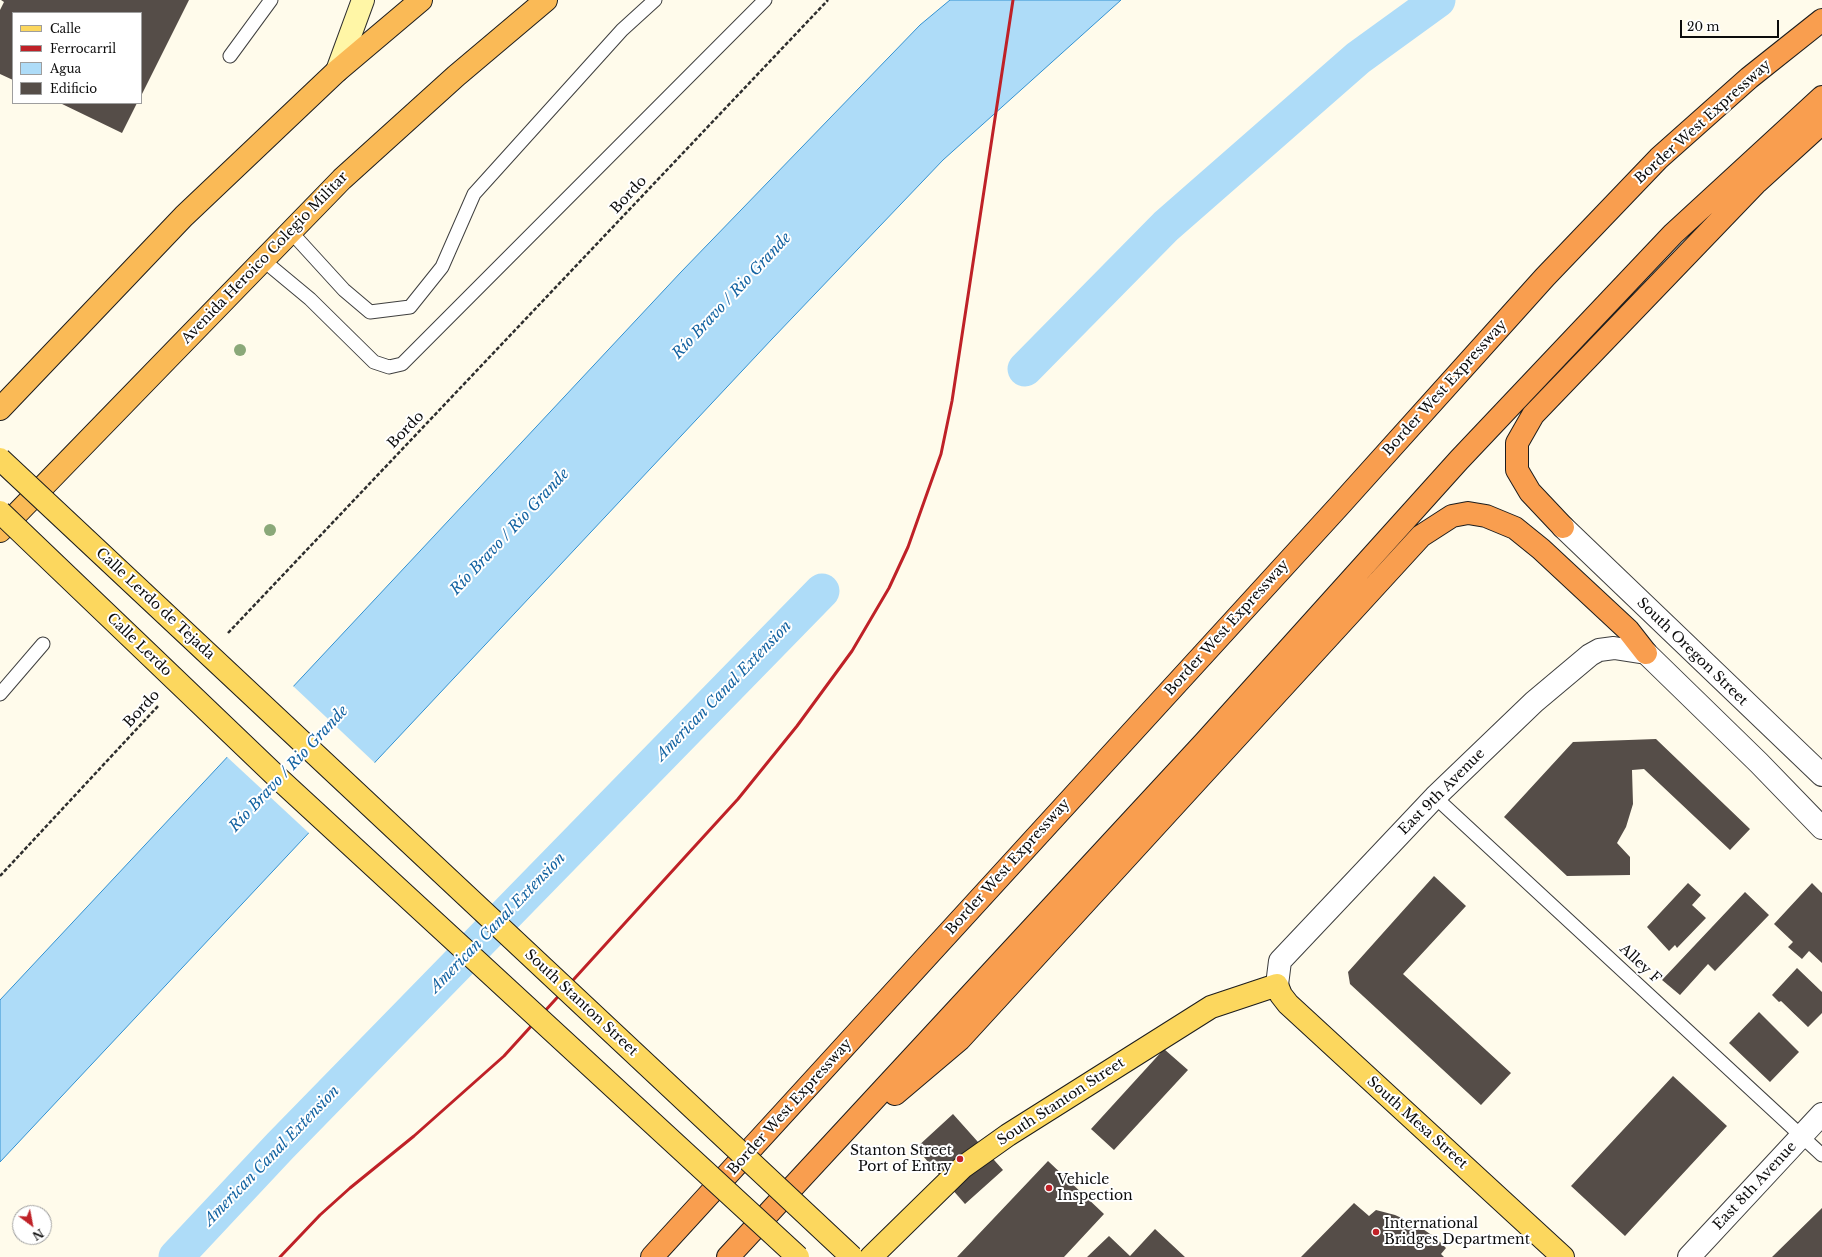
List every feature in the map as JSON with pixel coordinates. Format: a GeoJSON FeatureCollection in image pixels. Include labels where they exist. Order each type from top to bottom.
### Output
{"type":"FeatureCollection","features":[{"type":"Feature","properties":{"kind":"highway"},"geometry":{"type":"LineString","coordinates":[[0,409],[184,216],[337,71],[421,0]]}},
{"type":"Feature","properties":{"kind":"highway","name":"Avenida Heroico Colegio Militar"},"geometry":{"type":"LineString","coordinates":[[0,531],[353,168],[456,76],[546,0]]}},
{"type":"Feature","properties":{"kind":"highway","name":"Border West Expressway"},"geometry":{"type":"LineString","coordinates":[[652,1257],[1545,277],[1659,158],[1749,78],[1822,20]]}},
{"type":"Feature","properties":{"kind":"highway"},"geometry":{"type":"LineString","coordinates":[[728,1257],[1205,742],[1481,437],[1673,234],[1822,97]]}},
{"type":"Feature","properties":{"kind":"highway"},"geometry":{"type":"LineString","coordinates":[[1563,527],[1530,492],[1517,470],[1517,443],[1533,415],[1757,182],[1822,123]]}},
{"type":"Feature","properties":{"kind":"highway"},"geometry":{"type":"LineString","coordinates":[[815,1162],[960,1039],[1421,536],[1452,516],[1468,513],[1486,516],[1515,528],[1541,549],[1628,630],[1646,653]]}},
{"type":"Feature","properties":{"kind":"main road"},"geometry":{"type":"LineString","coordinates":[[337,71],[363,0]]}},
{"type":"Feature","properties":{"kind":"main road","name":"Calle Lerdo de Tejada"},"geometry":{"type":"LineString","coordinates":[[0,459],[310,749]]}},
{"type":"Feature","properties":{"kind":"main road","name":"Calle Lerdo"},"geometry":{"type":"LineString","coordinates":[[0,512],[278,778],[798,1257]]}},
{"type":"Feature","properties":{"kind":"main road","name":"South Stanton Street"},"geometry":{"type":"LineString","coordinates":[[310,749],[852,1257]]}},
{"type":"Feature","properties":{"kind":"main road","name":"South Stanton Street"},"geometry":{"type":"LineString","coordinates":[[871,1257],[963,1167],[1008,1135],[1211,1007],[1277,984]]}},
{"type":"Feature","properties":{"kind":"main road","name":"South Mesa Street"},"geometry":{"type":"LineString","coordinates":[[1277,984],[1281,995],[1288,1004],[1563,1257]]}},
{"type":"Feature","properties":{"kind":"street","name":"South Oregon Street"},"geometry":{"type":"LineString","coordinates":[[1563,527],[1822,775]]}},
{"type":"Feature","properties":{"kind":"street","name":"East 9th Avenue"},"geometry":{"type":"LineString","coordinates":[[1277,984],[1280,961],[1435,797],[1534,702],[1590,655],[1599,650],[1614,648],[1646,653]]}},
{"type":"Feature","properties":{"kind":"street"},"geometry":{"type":"LineString","coordinates":[[1646,653],[1759,763],[1822,828]]}},
{"type":"Feature","properties":{"kind":"street","name":"East 8th Avenue"},"geometry":{"type":"LineString","coordinates":[[1688,1257],[1822,1114]]}},
{"type":"Feature","properties":{"kind":"lane"},"geometry":{"type":"LineString","coordinates":[[230,56],[271,0]]}},
{"type":"Feature","properties":{"kind":"lane"},"geometry":{"type":"LineString","coordinates":[[291,232],[344,290],[370,312],[410,307],[442,267],[474,194],[622,30],[655,0]]}},
{"type":"Feature","properties":{"kind":"lane"},"geometry":{"type":"LineString","coordinates":[[263,260],[310,299],[374,362],[389,367],[402,364],[765,0]]}},
{"type":"Feature","properties":{"kind":"lane"},"geometry":{"type":"LineString","coordinates":[[0,694],[44,644]]}},
{"type":"Feature","properties":{"kind":"lane","name":"Alley F"},"geometry":{"type":"LineString","coordinates":[[1435,797],[1822,1155]]}},
{"type":"Feature","properties":{"kind":"path","name":"Bordo"},"geometry":{"type":"LineString","coordinates":[[222,639],[828,0]]}},
{"type":"Feature","properties":{"kind":"path","name":"Bordo"},"geometry":{"type":"LineString","coordinates":[[0,876],[162,702]]}},
{"type":"Feature","properties":{"kind":"water","name":"Río Bravo / Rio Grande"},"geometry":{"type":"Polygon","coordinates":[[[950,0],[1121,0],[943,160],[772,339],[0,1162],[0,1000],[681,272],[920,25],[950,0]]]}},
{"type":"Feature","properties":{"kind":"pier"},"geometry":{"type":"Polygon","coordinates":[[[292,685],[376,764],[310,834],[226,756],[292,685]]]}},
{"type":"Feature","properties":{"kind":"building"},"geometry":{"type":"Polygon","coordinates":[[[1,0],[189,0],[142,94],[142,12],[12,12],[12,80],[0,74],[0,10],[4,2],[1,0]]]}},
{"type":"Feature","properties":{"kind":"building"},"geometry":{"type":"Polygon","coordinates":[[[62,104],[136,104],[122,133],[62,104]]]}},
{"type":"Feature","properties":{"kind":"building"},"geometry":{"type":"Polygon","coordinates":[[[1656,739],[1750,829],[1730,850],[1644,769],[1632,770],[1633,804],[1626,827],[1617,843],[1630,857],[1630,875],[1567,876],[1504,817],[1573,742],[1656,739]]]}},
{"type":"Feature","properties":{"kind":"building"},"geometry":{"type":"Polygon","coordinates":[[[1434,876],[1466,906],[1403,974],[1511,1073],[1481,1105],[1350,984],[1348,972],[1434,876]]]}},
{"type":"Feature","properties":{"kind":"building"},"geometry":{"type":"Polygon","coordinates":[[[1688,883],[1701,895],[1692,905],[1706,918],[1677,948],[1675,945],[1669,951],[1647,927],[1688,883]]]}},
{"type":"Feature","properties":{"kind":"building"},"geometry":{"type":"Polygon","coordinates":[[[1812,883],[1822,893],[1822,963],[1809,951],[1802,959],[1788,947],[1793,942],[1774,924],[1812,883]]]}},
{"type":"Feature","properties":{"kind":"building"},"geometry":{"type":"Polygon","coordinates":[[[1745,892],[1769,915],[1715,971],[1708,964],[1680,995],[1662,980],[1745,892]]]}},
{"type":"Feature","properties":{"kind":"building"},"geometry":{"type":"Polygon","coordinates":[[[1797,968],[1822,992],[1822,1013],[1808,1027],[1781,1001],[1779,1002],[1772,995],[1797,968]]]}},
{"type":"Feature","properties":{"kind":"building"},"geometry":{"type":"Polygon","coordinates":[[[1759,1012],[1799,1052],[1770,1082],[1729,1043],[1759,1012]]]}},
{"type":"Feature","properties":{"kind":"building"},"geometry":{"type":"Polygon","coordinates":[[[1164,1049],[1188,1070],[1114,1150],[1091,1129],[1164,1049]]]}},
{"type":"Feature","properties":{"kind":"building"},"geometry":{"type":"Polygon","coordinates":[[[1673,1076],[1727,1126],[1625,1236],[1571,1186],[1673,1076]]]}},
{"type":"Feature","properties":{"kind":"building","name":"Stanton Street Port of Entry"},"geometry":{"type":"Polygon","coordinates":[[[953,1114],[1003,1170],[965,1204],[916,1148],[953,1114]]]}},
{"type":"Feature","properties":{"kind":"building","name":"Vehicle Inspection"},"geometry":{"type":"Polygon","coordinates":[[[1048,1161],[1104,1214],[1064,1257],[957,1257],[1048,1161]]]}},
{"type":"Feature","properties":{"kind":"building","name":"International Bridges Department"},"geometry":{"type":"Polygon","coordinates":[[[1354,1203],[1369,1216],[1376,1210],[1395,1215],[1417,1225],[1436,1238],[1446,1248],[1441,1254],[1444,1257],[1301,1257],[1354,1203]]]}},
{"type":"Feature","properties":{"kind":"building"},"geometry":{"type":"Polygon","coordinates":[[[1822,1208],[1822,1257],[1772,1257],[1822,1208]]]}},
{"type":"Feature","properties":{"kind":"building"},"geometry":{"type":"Polygon","coordinates":[[[1155,1229],[1185,1257],[1087,1257],[1109,1236],[1130,1256],[1155,1229]]]}},
{"type":"Feature","properties":{"kind":"waterway"},"geometry":{"type":"LineString","coordinates":[[1025,369],[1166,226],[1358,58],[1438,0]]}},
{"type":"Feature","properties":{"kind":"waterway","name":"American Canal Extension"},"geometry":{"type":"LineString","coordinates":[[176,1257],[280,1146],[822,591]]}},
{"type":"Feature","properties":{"kind":"railway"},"geometry":{"type":"LineString","coordinates":[[280,1257],[320,1215],[350,1188],[414,1136],[504,1056],[738,799],[797,726],[852,651],[889,588],[908,547],[941,454],[952,401],[1013,0]]}},
{"type":"Feature","properties":{"kind":"place","name":"Stanton Street Port of Entry"},"geometry":{"type":"Point","coordinates":[960,1159]}},
{"type":"Feature","properties":{"kind":"place","name":"Vehicle Inspection"},"geometry":{"type":"Point","coordinates":[1049,1188]}},
{"type":"Feature","properties":{"kind":"place","name":"International Bridges Department"},"geometry":{"type":"Point","coordinates":[1376,1232]}}]}
